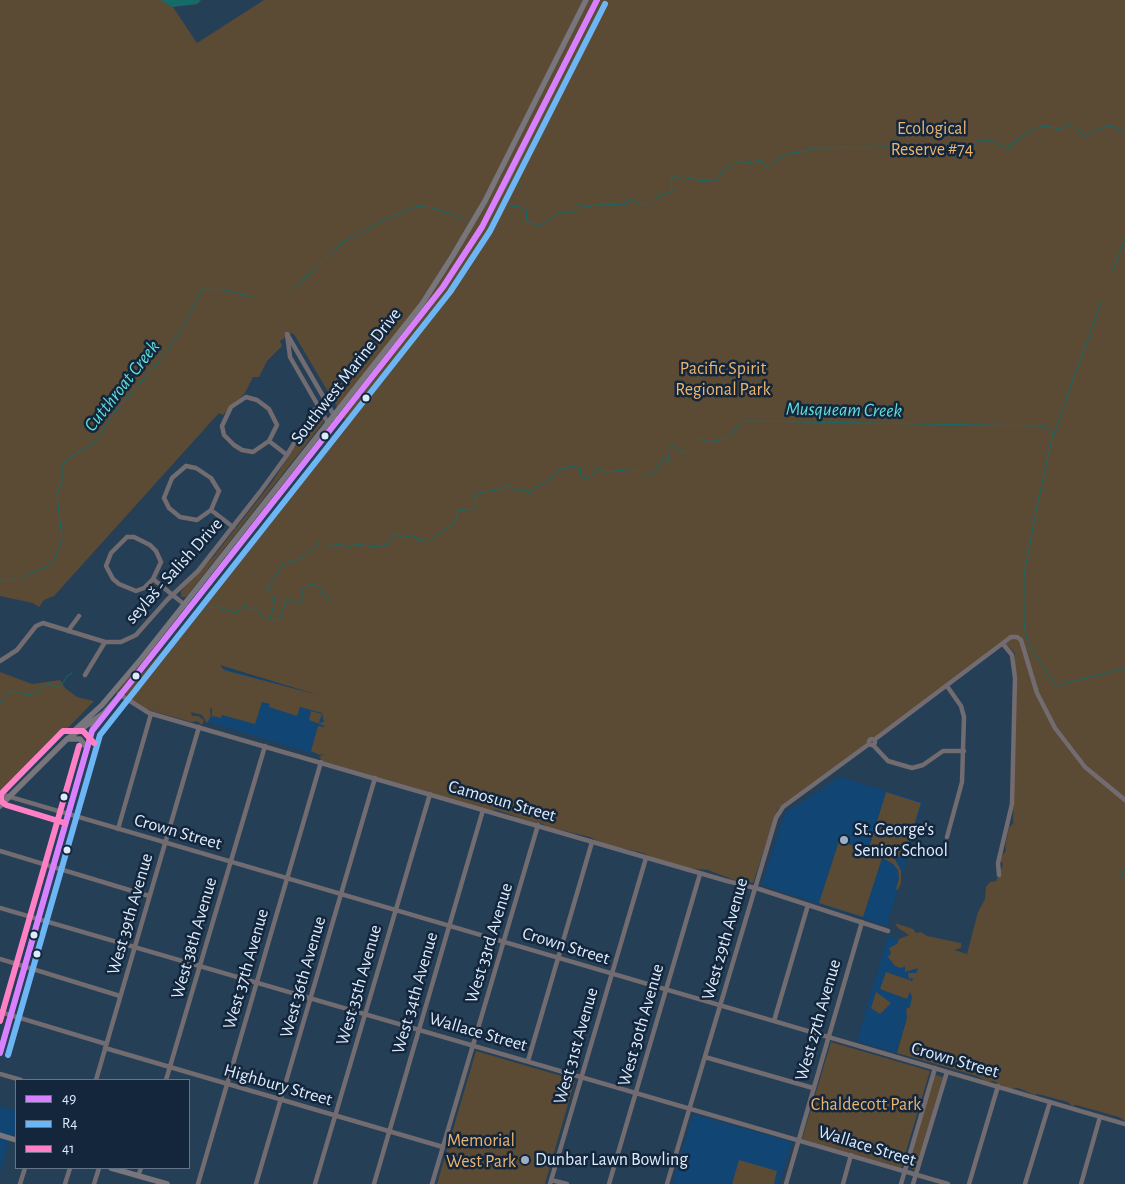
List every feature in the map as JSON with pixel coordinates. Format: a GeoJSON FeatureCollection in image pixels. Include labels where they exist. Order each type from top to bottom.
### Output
{"type":"FeatureCollection","features":[{"type":"Feature","properties":{"kind":"main road","name":"Southwest Marine Drive"},"geometry":{"type":"LineString","coordinates":[[0,806],[74,733],[120,695],[328,423],[416,312],[452,257],[498,177],[586,0]]}},
{"type":"Feature","properties":{"kind":"main road","name":"Southwest Marine Drive"},"geometry":{"type":"LineString","coordinates":[[102,710],[112,694],[187,607],[338,422],[443,287],[482,227],[597,0]]}},
{"type":"Feature","properties":{"kind":"main road"},"geometry":{"type":"LineString","coordinates":[[0,1053],[95,718],[102,710]]}},
{"type":"Feature","properties":{"kind":"main road"},"geometry":{"type":"LineString","coordinates":[[92,731],[102,710]]}},
{"type":"Feature","properties":{"kind":"main road","name":"Southwest Marine Drive"},"geometry":{"type":"LineString","coordinates":[[74,733],[95,718]]}},
{"type":"Feature","properties":{"kind":"main road"},"geometry":{"type":"LineString","coordinates":[[67,740],[80,740],[87,748]]}},
{"type":"Feature","properties":{"kind":"main road"},"geometry":{"type":"LineString","coordinates":[[0,1135],[15,1140]]}},
{"type":"Feature","properties":{"kind":"main road"},"geometry":{"type":"LineString","coordinates":[[114,1169],[138,1176],[146,1181],[167,1184]]}},
{"type":"Feature","properties":{"kind":"street"},"geometry":{"type":"LineString","coordinates":[[328,423],[290,357],[287,334],[338,422]]}},
{"type":"Feature","properties":{"kind":"street"},"geometry":{"type":"LineString","coordinates":[[246,397],[257,400],[269,409],[277,425],[269,441],[253,452],[234,445],[224,435],[222,426],[231,407],[246,397]]}},
{"type":"Feature","properties":{"kind":"street","name":"seyləš - Salish Drive"},"geometry":{"type":"LineString","coordinates":[[0,660],[17,650],[36,626],[42,623],[51,624],[105,642],[121,642],[136,635],[172,594],[198,571],[233,527],[287,455],[314,410],[328,404]]}},
{"type":"Feature","properties":{"kind":"street"},"geometry":{"type":"LineString","coordinates":[[269,441],[287,455]]}},
{"type":"Feature","properties":{"kind":"street"},"geometry":{"type":"LineString","coordinates":[[186,466],[196,468],[211,478],[219,491],[211,510],[196,520],[188,520],[180,517],[169,508],[164,498],[166,487],[179,471],[186,466]]}},
{"type":"Feature","properties":{"kind":"street"},"geometry":{"type":"LineString","coordinates":[[211,510],[233,527]]}},
{"type":"Feature","properties":{"kind":"street"},"geometry":{"type":"LineString","coordinates":[[127,537],[142,540],[159,556],[160,567],[153,579],[144,588],[136,591],[119,584],[113,579],[106,566],[111,553],[127,537]]}},
{"type":"Feature","properties":{"kind":"street"},"geometry":{"type":"LineString","coordinates":[[153,579],[187,607]]}},
{"type":"Feature","properties":{"kind":"street"},"geometry":{"type":"LineString","coordinates":[[68,631],[79,616]]}},
{"type":"Feature","properties":{"kind":"street"},"geometry":{"type":"LineString","coordinates":[[999,875],[998,863],[1012,804],[1015,678],[1012,655],[1003,644],[1015,637],[1021,640],[1037,693],[1054,727],[1086,767],[1125,800]]}},
{"type":"Feature","properties":{"kind":"street"},"geometry":{"type":"LineString","coordinates":[[85,675],[105,642]]}},
{"type":"Feature","properties":{"kind":"street","name":"West 29th Avenue"},"geometry":{"type":"LineString","coordinates":[[667,1184],[779,811],[1003,644]]}},
{"type":"Feature","properties":{"kind":"street"},"geometry":{"type":"LineString","coordinates":[[947,686],[964,712],[962,782],[947,837]]}},
{"type":"Feature","properties":{"kind":"street","name":"Camosun Street"},"geometry":{"type":"LineString","coordinates":[[112,694],[120,695],[151,714],[199,726],[700,874],[755,888],[888,931]]}},
{"type":"Feature","properties":{"kind":"street"},"geometry":{"type":"LineString","coordinates":[[118,829],[151,714]]}},
{"type":"Feature","properties":{"kind":"street","name":"West 39th Avenue"},"geometry":{"type":"LineString","coordinates":[[96,1079],[199,726]]}},
{"type":"Feature","properties":{"kind":"street"},"geometry":{"type":"LineString","coordinates":[[872,743],[888,762],[912,768],[923,765],[943,751],[964,751]]}},
{"type":"Feature","properties":{"kind":"street","name":"West 38th Avenue"},"geometry":{"type":"LineString","coordinates":[[166,1079],[265,746]]}},
{"type":"Feature","properties":{"kind":"street","name":"West 37th Avenue"},"geometry":{"type":"LineString","coordinates":[[198,1184],[321,762]]}},
{"type":"Feature","properties":{"kind":"street","name":"West 36th Avenue"},"geometry":{"type":"LineString","coordinates":[[256,1184],[375,778]]}},
{"type":"Feature","properties":{"kind":"street","name":"Crown Street"},"geometry":{"type":"LineString","coordinates":[[0,794],[1125,1124]]}},
{"type":"Feature","properties":{"kind":"street","name":"West 35th Avenue"},"geometry":{"type":"LineString","coordinates":[[315,1184],[430,794]]}},
{"type":"Feature","properties":{"kind":"street","name":"West 34th Avenue"},"geometry":{"type":"LineString","coordinates":[[374,1184],[483,810]]}},
{"type":"Feature","properties":{"kind":"street","name":"West 33rd Avenue"},"geometry":{"type":"LineString","coordinates":[[432,1184],[538,826]]}},
{"type":"Feature","properties":{"kind":"street"},"geometry":{"type":"LineString","coordinates":[[528,1060],[592,842]]}},
{"type":"Feature","properties":{"kind":"street"},"geometry":{"type":"LineString","coordinates":[[0,851],[149,896]]}},
{"type":"Feature","properties":{"kind":"street","name":"West 31st Avenue"},"geometry":{"type":"LineString","coordinates":[[551,1182],[646,858]]}},
{"type":"Feature","properties":{"kind":"street","name":"West 30th Avenue"},"geometry":{"type":"LineString","coordinates":[[609,1184],[700,874]]}},
{"type":"Feature","properties":{"kind":"street"},"geometry":{"type":"LineString","coordinates":[[774,1021],[808,905]]}},
{"type":"Feature","properties":{"kind":"street","name":"Wallace Street"},"geometry":{"type":"LineString","coordinates":[[0,908],[257,981],[948,1184]]}},
{"type":"Feature","properties":{"kind":"street","name":"West 27th Avenue"},"geometry":{"type":"LineString","coordinates":[[786,1184],[812,1088],[862,922]]}},
{"type":"Feature","properties":{"kind":"street"},"geometry":{"type":"LineString","coordinates":[[0,959],[120,996]]}},
{"type":"Feature","properties":{"kind":"street","name":"Highbury Street"},"geometry":{"type":"LineString","coordinates":[[0,1012],[170,1068],[443,1147]]}},
{"type":"Feature","properties":{"kind":"street"},"geometry":{"type":"LineString","coordinates":[[705,1057],[812,1088]]}},
{"type":"Feature","properties":{"kind":"street"},"geometry":{"type":"LineString","coordinates":[[901,1184],[935,1068]]}},
{"type":"Feature","properties":{"kind":"street"},"geometry":{"type":"LineString","coordinates":[[913,1184],[946,1072]]}},
{"type":"Feature","properties":{"kind":"street"},"geometry":{"type":"LineString","coordinates":[[0,1074],[18,1079]]}},
{"type":"Feature","properties":{"kind":"street"},"geometry":{"type":"LineString","coordinates":[[969,1184],[998,1086]]}},
{"type":"Feature","properties":{"kind":"street"},"geometry":{"type":"LineString","coordinates":[[1025,1184],[1050,1102]]}},
{"type":"Feature","properties":{"kind":"street"},"geometry":{"type":"LineString","coordinates":[[1081,1184],[1100,1117]]}},
{"type":"Feature","properties":{"kind":"street"},"geometry":{"type":"LineString","coordinates":[[843,1184],[851,1156]]}},
{"type":"Feature","properties":{"kind":"street"},"geometry":{"type":"LineString","coordinates":[[20,1184],[25,1169]]}},
{"type":"Feature","properties":{"kind":"street"},"geometry":{"type":"LineString","coordinates":[[65,1184],[70,1169]]}},
{"type":"Feature","properties":{"kind":"street"},"geometry":{"type":"LineString","coordinates":[[94,1184],[99,1169]]}},
{"type":"Feature","properties":{"kind":"street"},"geometry":{"type":"LineString","coordinates":[[138,1176],[141,1169]]}},
{"type":"Feature","properties":{"kind":"street"},"geometry":{"type":"LineString","coordinates":[[551,1182],[567,1184]]}},
{"type":"Feature","properties":{"kind":"shaded area"},"geometry":{"type":"Polygon","coordinates":[[[161,0],[201,0],[197,4],[172,7],[161,0]]]}},
{"type":"Feature","properties":{"kind":"shaded area"},"geometry":{"type":"Polygon","coordinates":[[[224,668],[333,699],[318,755],[208,722],[224,668]]]}},
{"type":"Feature","properties":{"kind":"shaded area","name":"St. George's Senior School"},"geometry":{"type":"Polygon","coordinates":[[[840,777],[923,802],[887,926],[762,885],[785,813],[840,777]]]}},
{"type":"Feature","properties":{"kind":"shaded area"},"geometry":{"type":"Polygon","coordinates":[[[888,936],[928,948],[896,1053],[857,1041],[888,936]]]}},
{"type":"Feature","properties":{"kind":"shaded area"},"geometry":{"type":"Polygon","coordinates":[[[0,1106],[15,1111],[15,1135],[11,1134],[0,1172],[0,1106]]]}},
{"type":"Feature","properties":{"kind":"shaded area"},"geometry":{"type":"Polygon","coordinates":[[[693,1114],[792,1142],[779,1184],[672,1184],[693,1114]]]}},
{"type":"Feature","properties":{"kind":"green space","name":"Pacific Spirit Regional Park"},"geometry":{"type":"Polygon","coordinates":[[[0,0],[201,0],[197,4],[173,7],[197,43],[264,0],[1125,0],[1125,1121],[1119,1117],[1076,1105],[1072,1106],[1068,1102],[1038,1094],[1035,1095],[1018,1088],[1009,1089],[993,1081],[987,1082],[977,1076],[897,1053],[907,1018],[906,1009],[910,1007],[912,997],[910,992],[907,999],[880,989],[886,972],[912,981],[913,978],[909,979],[908,973],[916,973],[918,968],[905,972],[905,966],[901,968],[895,966],[888,957],[891,953],[889,948],[897,944],[899,939],[909,935],[898,928],[895,923],[913,929],[916,933],[921,932],[927,936],[961,943],[961,948],[954,950],[967,954],[978,912],[985,899],[986,887],[990,882],[996,881],[999,875],[1003,864],[999,860],[1006,850],[1005,846],[1009,827],[1013,824],[1015,653],[1009,647],[1001,645],[778,809],[753,883],[744,881],[742,883],[708,870],[686,868],[643,853],[601,843],[590,837],[548,827],[539,822],[537,824],[497,810],[489,810],[323,761],[319,757],[324,754],[320,755],[311,751],[318,726],[325,726],[309,720],[311,711],[322,714],[319,723],[324,722],[322,713],[300,707],[297,716],[269,707],[270,704],[262,702],[255,724],[222,715],[221,718],[212,716],[212,708],[210,709],[211,716],[207,723],[202,715],[191,712],[192,716],[198,716],[204,720],[202,725],[197,721],[191,722],[145,709],[126,697],[126,692],[183,627],[345,420],[341,414],[337,416],[340,412],[292,333],[280,341],[282,346],[267,361],[259,377],[253,377],[245,393],[223,415],[219,413],[54,596],[44,600],[39,607],[33,603],[0,596],[0,0]],[[220,665],[224,670],[318,695],[220,665]]]}},
{"type":"Feature","properties":{"kind":"green space"},"geometry":{"type":"Polygon","coordinates":[[[319,412],[324,418],[323,423],[186,597],[181,597],[181,591],[213,557],[272,482],[315,414],[319,412]]]}},
{"type":"Feature","properties":{"kind":"green space"},"geometry":{"type":"Polygon","coordinates":[[[331,423],[332,424],[190,602],[331,423]]]}},
{"type":"Feature","properties":{"kind":"green space"},"geometry":{"type":"Polygon","coordinates":[[[182,612],[120,692],[117,693],[117,692],[182,612]]]}},
{"type":"Feature","properties":{"kind":"green space"},"geometry":{"type":"Polygon","coordinates":[[[0,672],[32,684],[60,680],[65,688],[77,697],[94,701],[6,792],[0,790],[0,672]]]}},
{"type":"Feature","properties":{"kind":"green space"},"geometry":{"type":"Polygon","coordinates":[[[886,792],[921,803],[904,858],[869,848],[886,792]]]}},
{"type":"Feature","properties":{"kind":"green space"},"geometry":{"type":"Polygon","coordinates":[[[839,841],[883,855],[863,917],[819,903],[839,841]]]}},
{"type":"Feature","properties":{"kind":"green space"},"geometry":{"type":"Polygon","coordinates":[[[884,856],[895,859],[901,871],[901,883],[898,890],[896,889],[899,878],[898,870],[893,864],[883,858],[884,856]]]}},
{"type":"Feature","properties":{"kind":"green space"},"geometry":{"type":"Polygon","coordinates":[[[876,992],[891,1003],[880,1014],[871,1008],[876,992]]]}},
{"type":"Feature","properties":{"kind":"green space","name":"Chaldecott Park"},"geometry":{"type":"Polygon","coordinates":[[[831,1042],[930,1071],[901,1168],[802,1139],[831,1042]]]}},
{"type":"Feature","properties":{"kind":"green space","name":"Memorial West Park"},"geometry":{"type":"Polygon","coordinates":[[[476,1051],[575,1080],[545,1184],[437,1184],[476,1051]]]}},
{"type":"Feature","properties":{"kind":"green space"},"geometry":{"type":"Polygon","coordinates":[[[935,1075],[943,1077],[915,1170],[908,1167],[935,1075]]]}},
{"type":"Feature","properties":{"kind":"green space"},"geometry":{"type":"Polygon","coordinates":[[[739,1160],[777,1171],[774,1184],[732,1184],[739,1160]]]}},
{"type":"Feature","properties":{"kind":"waterway","name":"Cutthroat Creek"},"geometry":{"type":"LineString","coordinates":[[501,215],[509,207],[518,206],[527,211],[526,221],[533,224],[543,224],[559,212],[574,212],[579,203],[586,207],[603,204],[624,205],[630,199],[638,203],[652,204],[659,196],[672,191],[671,180],[674,176],[682,180],[695,177],[698,181],[708,180],[716,182],[723,170],[739,161],[749,163],[761,160],[765,167],[770,168],[779,158],[791,153],[808,151],[809,148],[972,146],[979,141],[989,140],[1008,149],[1019,138],[1036,128],[1045,126],[1060,129],[1069,123],[1086,137],[1098,129],[1109,126],[1118,128],[1125,134]]}},
{"type":"Feature","properties":{"kind":"waterway","name":"Cutthroat Creek"},"geometry":{"type":"LineString","coordinates":[[287,295],[342,243],[386,219],[417,206],[432,208],[452,214],[459,219],[467,220]]}},
{"type":"Feature","properties":{"kind":"waterway"},"geometry":{"type":"LineString","coordinates":[[1113,271],[1125,238]]}},
{"type":"Feature","properties":{"kind":"waterway","name":"Cutthroat Creek"},"geometry":{"type":"LineString","coordinates":[[184,325],[202,289],[226,290],[251,297]]}},
{"type":"Feature","properties":{"kind":"waterway"},"geometry":{"type":"LineString","coordinates":[[1076,372],[1101,302]]}},
{"type":"Feature","properties":{"kind":"waterway","name":"Cutthroat Creek"},"geometry":{"type":"LineString","coordinates":[[24,577],[52,563],[58,551],[62,538],[57,495],[62,480],[62,466],[67,459],[97,441],[111,417],[162,358],[182,328]]}},
{"type":"Feature","properties":{"kind":"waterway"},"geometry":{"type":"LineString","coordinates":[[1054,434],[1075,374]]}},
{"type":"Feature","properties":{"kind":"waterway","name":"Musqueam Creek"},"geometry":{"type":"LineString","coordinates":[[490,491],[507,485],[516,490],[526,490],[530,494],[534,488],[549,481],[554,474],[563,468],[567,469],[571,466],[581,469],[580,475],[585,479],[593,474],[597,468],[606,472],[636,469],[642,475],[648,476],[657,471],[660,461],[668,461],[670,447],[675,447],[685,453],[700,438],[707,442],[725,439],[745,421],[1041,426],[1050,429]]}},
{"type":"Feature","properties":{"kind":"waterway","name":"Musqueam Creek"},"geometry":{"type":"LineString","coordinates":[[1024,599],[1024,574],[1053,434]]}},
{"type":"Feature","properties":{"kind":"waterway","name":"Musqueam Creek"},"geometry":{"type":"LineString","coordinates":[[206,608],[219,607],[235,613],[245,606],[251,610],[257,609],[264,619],[270,620],[275,599],[269,592],[267,584],[272,582],[282,565],[300,559],[316,547],[316,544],[322,541],[328,547],[339,544],[347,548],[356,544],[376,547],[387,544],[395,533],[403,538],[413,535],[418,540],[427,542],[455,523],[458,511],[474,509],[476,503],[474,494],[488,491]]}},
{"type":"Feature","properties":{"kind":"waterway","name":"Cutthroat Creek"},"geometry":{"type":"LineString","coordinates":[[0,580],[16,579]]}},
{"type":"Feature","properties":{"kind":"waterway"},"geometry":{"type":"LineString","coordinates":[[272,620],[280,619],[286,600],[291,600],[298,604],[302,602],[302,591],[306,586],[314,584],[321,589],[324,596],[331,600]]}},
{"type":"Feature","properties":{"kind":"waterway","name":"Musqueam Creek"},"geometry":{"type":"LineString","coordinates":[[1024,602],[1024,624],[1028,643],[1056,686],[1125,668]]}},
{"type":"Feature","properties":{"kind":"waterway","name":"Musqueam Creek"},"geometry":{"type":"LineString","coordinates":[[0,703],[9,692],[14,691],[29,695],[40,691],[45,683],[60,688],[67,676],[72,673]]}},
{"type":"Feature","properties":{"kind":"waterway"},"geometry":{"type":"LineString","coordinates":[[1121,879],[1125,867]]}},
{"type":"Feature","properties":{"kind":"transit line","name":"49"},"geometry":{"type":"LineString","coordinates":[[0,1053],[92,731],[443,287],[482,227],[597,0]]}},
{"type":"Feature","properties":{"kind":"transit line","name":"R4"},"geometry":{"type":"LineString","coordinates":[[8,1055],[100,735],[450,292],[490,231],[605,4]]}},
{"type":"Feature","properties":{"kind":"transit line","name":"41"},"geometry":{"type":"LineString","coordinates":[[65,823],[6,805],[1,801],[1,794],[63,731],[83,731],[94,743]]}},
{"type":"Feature","properties":{"kind":"transit line","name":"41"},"geometry":{"type":"LineString","coordinates":[[0,1021],[79,746]]}},
{"type":"Feature","properties":{"kind":"place","name":"St. George's Senior School"},"geometry":{"type":"Point","coordinates":[844,840]}},
{"type":"Feature","properties":{"kind":"place","name":"Dunbar Lawn Bowling"},"geometry":{"type":"Point","coordinates":[525,1160]}},
{"type":"Feature","properties":{"kind":"park label","name":"Ecological Reserve #74"},"geometry":{"type":"Point","coordinates":[932,139]}}]}
